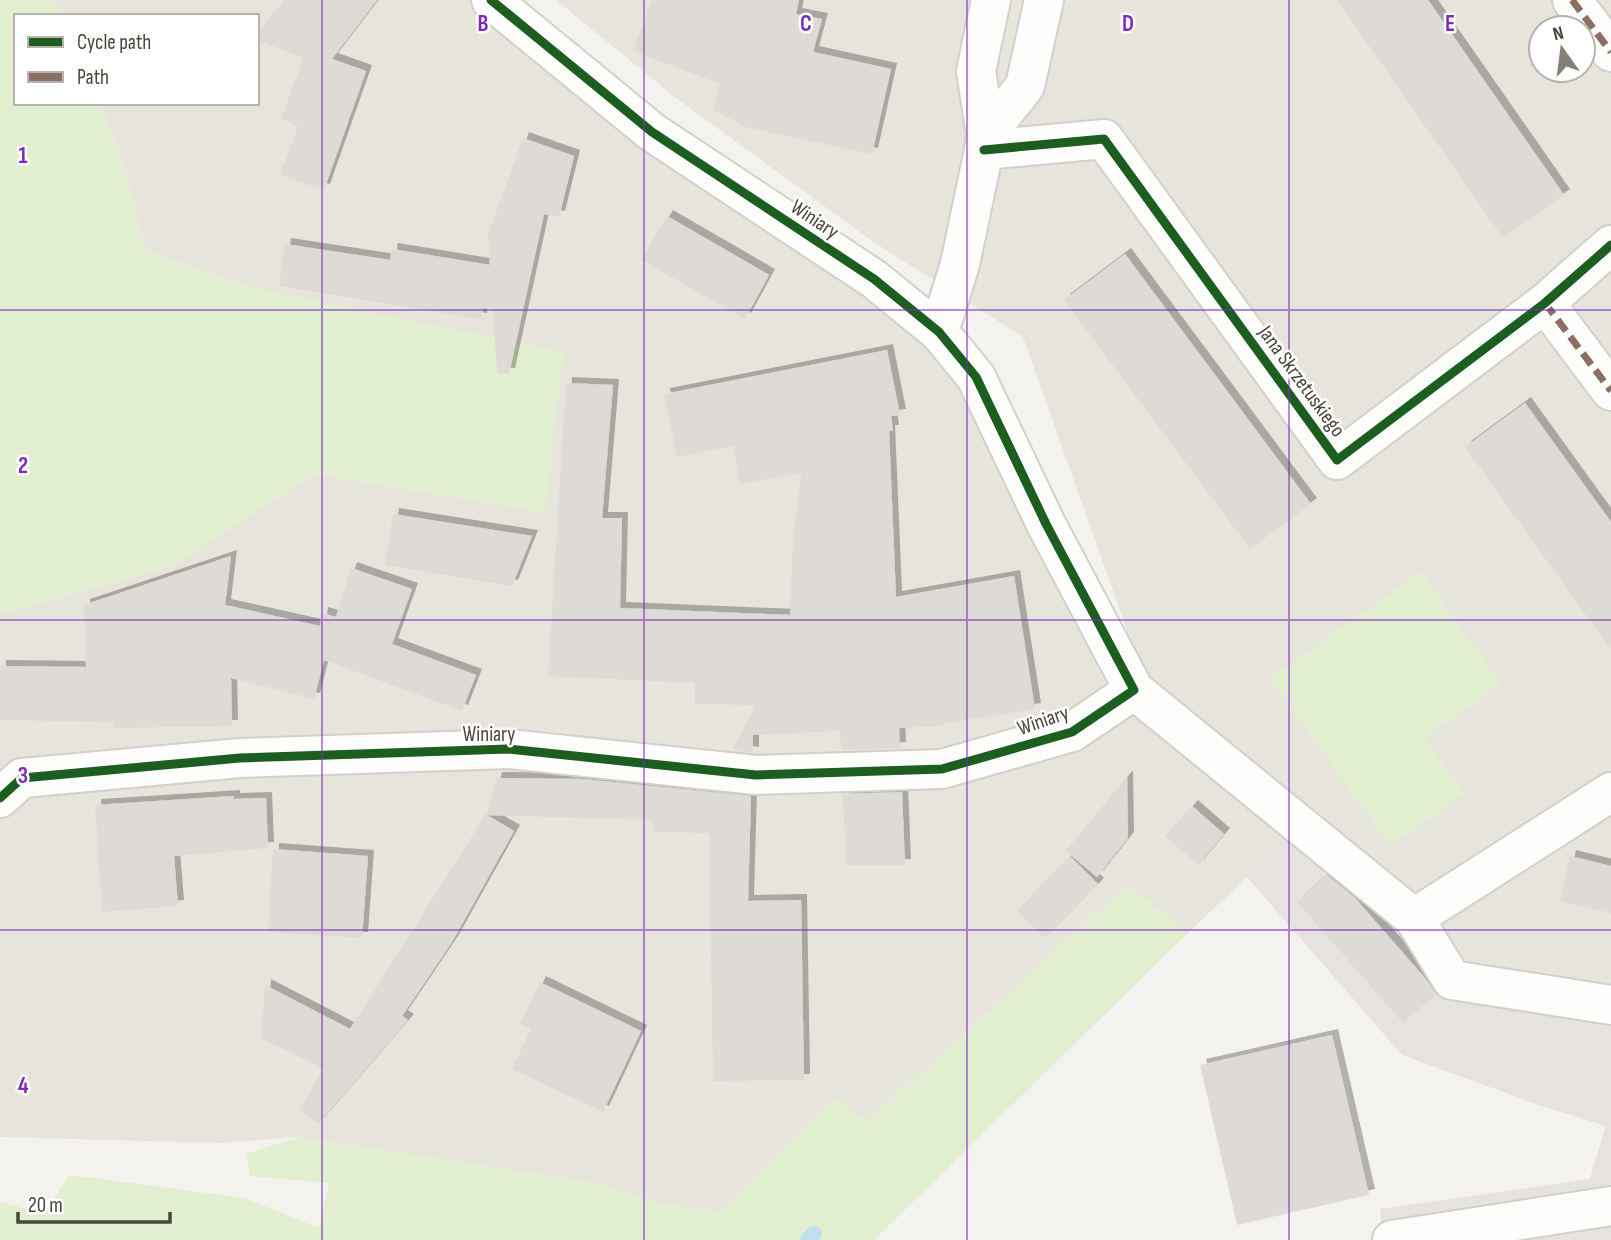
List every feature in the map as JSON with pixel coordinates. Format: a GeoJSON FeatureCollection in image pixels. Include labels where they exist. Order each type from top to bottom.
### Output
{"type":"FeatureCollection","features":[{"type":"Feature","properties":{"kind":"street","name":"Winiary"},"geometry":{"type":"LineString","coordinates":[[0,798],[22,778],[240,758],[414,752],[508,750],[756,775],[942,769],[1072,732],[1134,690],[1046,524],[976,377],[939,332],[874,279],[652,132],[491,0]]}},
{"type":"Feature","properties":{"kind":"street"},"geometry":{"type":"LineString","coordinates":[[939,332],[960,264],[985,142],[976,71],[991,0]]}},
{"type":"Feature","properties":{"kind":"street"},"geometry":{"type":"LineString","coordinates":[[985,142],[1025,86],[1044,0]]}},
{"type":"Feature","properties":{"kind":"street"},"geometry":{"type":"LineString","coordinates":[[1572,0],[1611,51]]}},
{"type":"Feature","properties":{"kind":"street","name":"Jana Skrzetuskiego"},"geometry":{"type":"LineString","coordinates":[[985,142],[1104,139],[1337,460],[1545,303],[1611,245]]}},
{"type":"Feature","properties":{"kind":"street"},"geometry":{"type":"LineString","coordinates":[[1545,303],[1611,391]]}},
{"type":"Feature","properties":{"kind":"street"},"geometry":{"type":"LineString","coordinates":[[1134,690],[1414,918],[1452,979],[1611,1004]]}},
{"type":"Feature","properties":{"kind":"street"},"geometry":{"type":"LineString","coordinates":[[1414,918],[1611,792]]}},
{"type":"Feature","properties":{"kind":"street"},"geometry":{"type":"LineString","coordinates":[[1392,1240],[1611,1206]]}},
{"type":"Feature","properties":{"kind":"shaded area"},"geometry":{"type":"Polygon","coordinates":[[[54,0],[491,0],[939,332],[1134,690],[1289,816],[1247,877],[1187,934],[1128,885],[868,1122],[835,1098],[721,1212],[662,1204],[595,1183],[298,1137],[219,1143],[0,1137],[0,614],[173,566],[313,474],[545,512],[254,288],[146,251],[125,169],[102,105],[259,105],[259,14],[65,14],[54,0]]]}},
{"type":"Feature","properties":{"kind":"shaded area"},"geometry":{"type":"Polygon","coordinates":[[[556,0],[1611,0],[1611,773],[1414,904],[1144,678],[1023,337],[875,243],[676,98],[556,0]]]}},
{"type":"Feature","properties":{"kind":"shaded area"},"geometry":{"type":"Polygon","coordinates":[[[1611,792],[1611,1187],[1590,1179],[1606,1125],[1539,1105],[1452,980],[1414,918],[1611,792]]]}},
{"type":"Feature","properties":{"kind":"shaded area"},"geometry":{"type":"Polygon","coordinates":[[[1289,816],[1452,979],[1611,1005],[1611,1240],[1383,1240],[1380,1209],[1590,1179],[1606,1126],[1539,1105],[1402,1055],[1247,877],[1289,816]]]}},
{"type":"Feature","properties":{"kind":"green space"},"geometry":{"type":"Polygon","coordinates":[[[0,0],[54,0],[65,14],[14,14],[14,105],[102,105],[125,169],[146,251],[254,288],[564,352],[545,512],[313,474],[173,566],[0,614],[0,0]]]}},
{"type":"Feature","properties":{"kind":"green space"},"geometry":{"type":"Polygon","coordinates":[[[1421,571],[1501,684],[1425,738],[1464,794],[1390,846],[1270,678],[1421,571]]]}},
{"type":"Feature","properties":{"kind":"green space"},"geometry":{"type":"Polygon","coordinates":[[[1129,884],[1187,934],[874,1240],[0,1240],[0,1202],[43,1214],[70,1175],[244,1198],[319,1228],[329,1183],[250,1176],[246,1154],[298,1137],[595,1183],[662,1204],[720,1212],[835,1098],[868,1121],[1129,884]]]}},
{"type":"Feature","properties":{"kind":"building"},"geometry":{"type":"Polygon","coordinates":[[[284,0],[377,0],[332,59],[366,71],[324,190],[280,175],[298,126],[281,119],[303,58],[259,41],[259,31],[284,0]]]}},
{"type":"Feature","properties":{"kind":"building"},"geometry":{"type":"Polygon","coordinates":[[[652,0],[799,0],[796,14],[822,19],[813,52],[891,69],[872,154],[745,127],[713,109],[720,84],[633,51],[652,0]]]}},
{"type":"Feature","properties":{"kind":"building"},"geometry":{"type":"Polygon","coordinates":[[[1337,0],[1428,0],[1564,195],[1503,238],[1337,0]]]}},
{"type":"Feature","properties":{"kind":"building"},"geometry":{"type":"Polygon","coordinates":[[[523,138],[574,156],[559,217],[544,214],[509,374],[497,373],[493,309],[483,308],[481,319],[279,286],[285,244],[390,260],[392,249],[490,265],[488,235],[523,138]]]}},
{"type":"Feature","properties":{"kind":"building"},"geometry":{"type":"Polygon","coordinates":[[[667,216],[769,275],[745,319],[641,260],[667,216]]]}},
{"type":"Feature","properties":{"kind":"building"},"geometry":{"type":"Polygon","coordinates":[[[1125,254],[1311,504],[1250,549],[1064,300],[1125,254]]]}},
{"type":"Feature","properties":{"kind":"building"},"geometry":{"type":"Polygon","coordinates":[[[887,350],[900,415],[891,416],[893,431],[889,431],[896,597],[1014,576],[1035,709],[942,726],[899,728],[900,748],[841,750],[840,731],[753,735],[753,753],[732,750],[756,705],[695,704],[695,683],[548,676],[566,383],[613,385],[602,518],[622,518],[620,608],[790,615],[793,540],[801,473],[740,484],[733,446],[677,457],[664,394],[887,350]]]}},
{"type":"Feature","properties":{"kind":"building"},"geometry":{"type":"Polygon","coordinates":[[[1525,403],[1611,522],[1611,650],[1465,447],[1525,403]]]}},
{"type":"Feature","properties":{"kind":"building"},"geometry":{"type":"Polygon","coordinates":[[[393,514],[532,536],[512,586],[385,565],[393,514]]]}},
{"type":"Feature","properties":{"kind":"building"},"geometry":{"type":"Polygon","coordinates":[[[231,556],[225,605],[320,626],[322,613],[336,617],[351,568],[412,589],[392,644],[476,675],[462,711],[324,660],[314,699],[231,678],[232,726],[114,728],[114,722],[0,720],[0,666],[86,667],[84,605],[231,556]]]}},
{"type":"Feature","properties":{"kind":"building"},"geometry":{"type":"Polygon","coordinates":[[[1127,776],[1128,838],[1097,877],[1066,851],[1127,776]]]}},
{"type":"Feature","properties":{"kind":"building"},"geometry":{"type":"Polygon","coordinates":[[[496,778],[582,779],[751,796],[748,901],[801,900],[804,1080],[713,1081],[709,833],[653,832],[653,820],[487,815],[496,778]]]}},
{"type":"Feature","properties":{"kind":"building"},"geometry":{"type":"Polygon","coordinates":[[[902,792],[905,865],[846,865],[843,794],[902,792]]]}},
{"type":"Feature","properties":{"kind":"building"},"geometry":{"type":"Polygon","coordinates":[[[234,796],[234,799],[266,798],[268,848],[174,856],[178,906],[102,912],[95,805],[234,796]]]}},
{"type":"Feature","properties":{"kind":"building"},"geometry":{"type":"Polygon","coordinates":[[[1192,806],[1224,834],[1198,865],[1165,836],[1192,806]]]}},
{"type":"Feature","properties":{"kind":"building"},"geometry":{"type":"Polygon","coordinates":[[[486,814],[514,831],[452,942],[402,1016],[408,1020],[318,1124],[299,1109],[324,1069],[261,1038],[265,985],[350,1029],[486,814]]]}},
{"type":"Feature","properties":{"kind":"building"},"geometry":{"type":"Polygon","coordinates":[[[273,849],[368,856],[362,938],[268,932],[273,849]]]}},
{"type":"Feature","properties":{"kind":"building"},"geometry":{"type":"Polygon","coordinates":[[[1070,856],[1098,884],[1045,938],[1017,911],[1070,856]]]}},
{"type":"Feature","properties":{"kind":"building"},"geometry":{"type":"Polygon","coordinates":[[[1570,856],[1611,866],[1611,913],[1560,901],[1570,856]]]}},
{"type":"Feature","properties":{"kind":"building"},"geometry":{"type":"Polygon","coordinates":[[[1327,875],[1355,898],[1436,994],[1403,1023],[1297,902],[1327,875]]]}},
{"type":"Feature","properties":{"kind":"building"},"geometry":{"type":"Polygon","coordinates":[[[540,982],[641,1031],[603,1112],[512,1069],[531,1029],[520,1024],[540,982]]]}},
{"type":"Feature","properties":{"kind":"building"},"geometry":{"type":"Polygon","coordinates":[[[1332,1035],[1369,1195],[1237,1225],[1200,1065],[1332,1035]]]}},
{"type":"Feature","properties":{"kind":"waterway"},"geometry":{"type":"LineString","coordinates":[[808,1240],[814,1234]]}},
{"type":"Feature","properties":{"kind":"marked path"},"geometry":{"type":"LineString","coordinates":[[1572,0],[1611,52]]}},
{"type":"Feature","properties":{"kind":"marked path"},"geometry":{"type":"LineString","coordinates":[[1545,303],[1611,391]]}},
{"type":"Feature","properties":{"kind":"cycle path"},"geometry":{"type":"LineString","coordinates":[[0,798],[22,778],[240,758],[508,749],[756,775],[942,769],[1072,732],[1134,690],[1046,524],[976,377],[939,332],[874,279],[652,132],[491,0]]}},
{"type":"Feature","properties":{"kind":"cycle path"},"geometry":{"type":"LineString","coordinates":[[984,150],[1104,139],[1337,460],[1545,303],[1611,245]]}}]}
